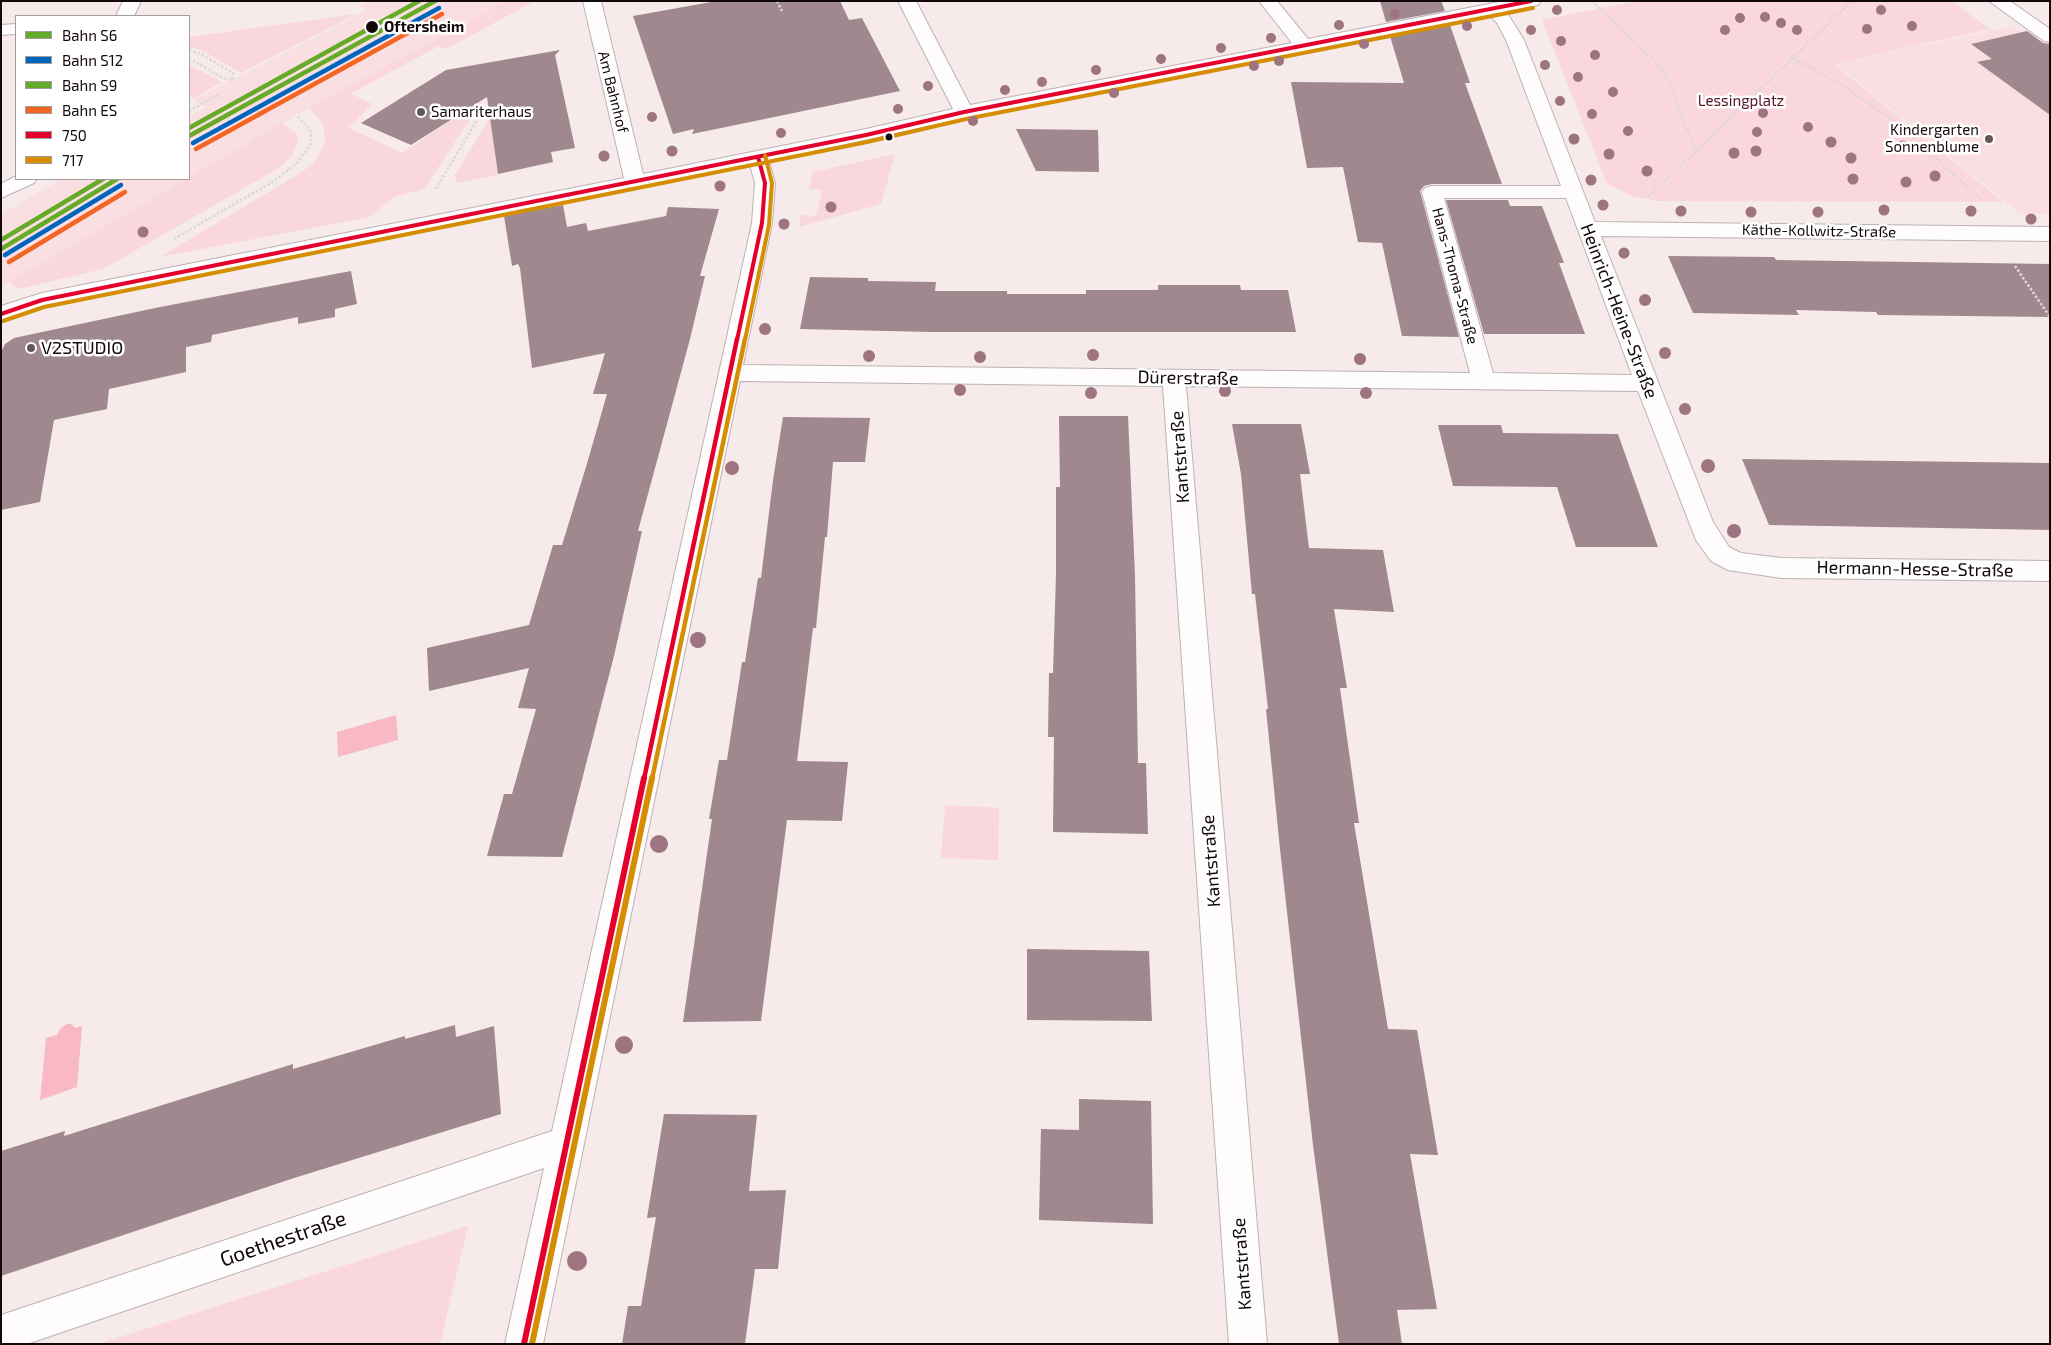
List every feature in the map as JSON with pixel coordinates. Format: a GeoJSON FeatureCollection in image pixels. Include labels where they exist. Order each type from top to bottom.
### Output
{"type":"FeatureCollection","features":[{"type":"Feature","properties":{"kind":"street"},"geometry":{"type":"LineString","coordinates":[[126,15],[132,1]]}},
{"type":"Feature","properties":{"kind":"street"},"geometry":{"type":"LineString","coordinates":[[592,3],[612,1]]}},
{"type":"Feature","properties":{"kind":"street"},"geometry":{"type":"LineString","coordinates":[[907,1],[964,112]]}},
{"type":"Feature","properties":{"kind":"street"},"geometry":{"type":"LineString","coordinates":[[1268,1],[1304,46]]}},
{"type":"Feature","properties":{"kind":"street"},"geometry":{"type":"LineString","coordinates":[[1,314],[42,300],[440,222],[866,135],[964,112],[1532,1]]}},
{"type":"Feature","properties":{"kind":"street"},"geometry":{"type":"LineString","coordinates":[[1998,1],[2050,37]]}},
{"type":"Feature","properties":{"kind":"street","name":"Am Bahnhof"},"geometry":{"type":"LineString","coordinates":[[592,3],[635,182]]}},
{"type":"Feature","properties":{"kind":"street","name":"Heinrich-Heine-Straße"},"geometry":{"type":"LineString","coordinates":[[1494,9],[1505,21],[1515,40],[1700,522],[1709,540],[1720,554],[1737,564],[1781,568]]}},
{"type":"Feature","properties":{"kind":"street"},"geometry":{"type":"LineString","coordinates":[[1,30],[15,28]]}},
{"type":"Feature","properties":{"kind":"street"},"geometry":{"type":"LineString","coordinates":[[524,1344],[762,223],[765,182],[758,156]]}},
{"type":"Feature","properties":{"kind":"street"},"geometry":{"type":"LineString","coordinates":[[1,192],[25,180]]}},
{"type":"Feature","properties":{"kind":"street","name":"Hans-Thoma-Straße"},"geometry":{"type":"LineString","coordinates":[[1484,381],[1432,192],[1574,192]]}},
{"type":"Feature","properties":{"kind":"street","name":"Käthe-Kollwitz-Straße"},"geometry":{"type":"LineString","coordinates":[[1588,230],[2050,234]]}},
{"type":"Feature","properties":{"kind":"street","name":"Dürerstraße"},"geometry":{"type":"LineString","coordinates":[[729,373],[1647,383]]}},
{"type":"Feature","properties":{"kind":"street","name":"Kantstraße"},"geometry":{"type":"LineString","coordinates":[[1174,378],[1248,1344]]}},
{"type":"Feature","properties":{"kind":"street","name":"Hermann-Hesse-Straße"},"geometry":{"type":"LineString","coordinates":[[1781,568],[2050,571]]}},
{"type":"Feature","properties":{"kind":"street","name":"Goethestraße"},"geometry":{"type":"LineString","coordinates":[[1,1334],[566,1144]]}},
{"type":"Feature","properties":{"kind":"path"},"geometry":{"type":"LineString","coordinates":[[777,1],[782,10]]}},
{"type":"Feature","properties":{"kind":"path"},"geometry":{"type":"LineString","coordinates":[[1592,1],[1663,69],[1696,151]]}},
{"type":"Feature","properties":{"kind":"path"},"geometry":{"type":"LineString","coordinates":[[1636,229],[1644,201],[1852,1]]}},
{"type":"Feature","properties":{"kind":"path"},"geometry":{"type":"LineString","coordinates":[[190,50],[201,54],[233,73],[232,80],[224,79],[190,59]]}},
{"type":"Feature","properties":{"kind":"path"},"geometry":{"type":"LineString","coordinates":[[256,112],[268,106],[263,103],[349,55],[362,62]]}},
{"type":"Feature","properties":{"kind":"path"},"geometry":{"type":"LineString","coordinates":[[1793,58],[1844,86],[1900,126],[1968,186],[2016,234]]}},
{"type":"Feature","properties":{"kind":"path"},"geometry":{"type":"LineString","coordinates":[[342,66],[356,59]]}},
{"type":"Feature","properties":{"kind":"path"},"geometry":{"type":"LineString","coordinates":[[190,110],[217,95],[222,98]]}},
{"type":"Feature","properties":{"kind":"path"},"geometry":{"type":"LineString","coordinates":[[440,222],[435,188],[484,108]]}},
{"type":"Feature","properties":{"kind":"path"},"geometry":{"type":"LineString","coordinates":[[172,240],[274,181],[297,163],[310,144],[312,137],[310,129],[297,116]]}},
{"type":"Feature","properties":{"kind":"path"},"geometry":{"type":"LineString","coordinates":[[1993,234],[2050,318]]}},
{"type":"Feature","properties":{"kind":"shaded area"},"geometry":{"type":"Polygon","coordinates":[[[369,1],[522,1],[356,91],[326,98],[190,176],[190,115],[205,107],[193,100],[367,10],[360,6],[369,1]]]}},
{"type":"Feature","properties":{"kind":"shaded area","name":"Kindergarten Sonnenblume"},"geometry":{"type":"Polygon","coordinates":[[[2012,26],[2050,52],[2050,214],[2020,214],[1836,64],[2012,26]]]}},
{"type":"Feature","properties":{"kind":"shaded area"},"geometry":{"type":"Polygon","coordinates":[[[60,180],[184,180],[1,287],[1,214],[60,180]]]}},
{"type":"Feature","properties":{"kind":"shaded area"},"geometry":{"type":"Polygon","coordinates":[[[396,715],[398,740],[338,757],[337,732],[396,715]]]}},
{"type":"Feature","properties":{"kind":"shaded area"},"geometry":{"type":"Polygon","coordinates":[[[67,1024],[72,1024],[75,1028],[82,1026],[77,1087],[40,1100],[46,1038],[57,1035],[60,1029],[67,1024]]]}},
{"type":"Feature","properties":{"kind":"green space"},"geometry":{"type":"Polygon","coordinates":[[[507,1],[535,1],[446,49],[439,46],[350,93],[372,104],[349,128],[402,153],[476,104],[479,106],[424,189],[394,197],[369,217],[160,257],[302,172],[312,164],[320,154],[325,140],[321,121],[309,108],[507,1]]]}},
{"type":"Feature","properties":{"kind":"green space","name":"Lessingplatz"},"geometry":{"type":"Polygon","coordinates":[[[1638,1],[1952,1],[1990,29],[1834,64],[2003,202],[1657,201],[1632,196],[1607,184],[1542,20],[1638,1]]]}},
{"type":"Feature","properties":{"kind":"green space"},"geometry":{"type":"Polygon","coordinates":[[[356,14],[241,73],[201,50],[190,47],[190,37],[356,14]]]}},
{"type":"Feature","properties":{"kind":"green space"},"geometry":{"type":"Polygon","coordinates":[[[190,66],[222,82],[194,98],[190,96],[190,66]]]}},
{"type":"Feature","properties":{"kind":"green space"},"geometry":{"type":"Polygon","coordinates":[[[490,118],[498,175],[457,183],[455,175],[490,118]]]}},
{"type":"Feature","properties":{"kind":"green space"},"geometry":{"type":"Polygon","coordinates":[[[282,123],[296,133],[298,143],[292,155],[279,168],[103,269],[18,289],[9,282],[184,180],[190,180],[190,177],[282,123]]]}},
{"type":"Feature","properties":{"kind":"green space"},"geometry":{"type":"Polygon","coordinates":[[[895,154],[881,204],[799,227],[801,215],[816,216],[822,190],[809,189],[813,172],[895,154]]]}},
{"type":"Feature","properties":{"kind":"green space"},"geometry":{"type":"Polygon","coordinates":[[[945,805],[999,808],[998,860],[941,858],[945,805]]]}},
{"type":"Feature","properties":{"kind":"green space"},"geometry":{"type":"Polygon","coordinates":[[[468,1226],[440,1344],[98,1344],[468,1226]]]}},
{"type":"Feature","properties":{"kind":"building"},"geometry":{"type":"Polygon","coordinates":[[[717,1],[840,1],[849,20],[862,18],[900,91],[692,134],[694,129],[673,134],[633,16],[717,1]]]}},
{"type":"Feature","properties":{"kind":"building"},"geometry":{"type":"Polygon","coordinates":[[[1380,1],[1441,1],[1445,11],[1386,22],[1380,1]]]}},
{"type":"Feature","properties":{"kind":"building"},"geometry":{"type":"Polygon","coordinates":[[[1450,25],[1470,83],[1465,83],[1502,184],[1432,184],[1424,186],[1420,191],[1459,337],[1402,336],[1382,243],[1358,242],[1343,167],[1307,168],[1291,82],[1404,83],[1390,36],[1450,25]]]}},
{"type":"Feature","properties":{"kind":"building"},"geometry":{"type":"Polygon","coordinates":[[[2027,31],[2043,43],[2050,44],[2050,115],[1977,62],[1992,59],[1971,44],[2027,31]]]}},
{"type":"Feature","properties":{"kind":"building","name":"Samariterhaus"},"geometry":{"type":"Polygon","coordinates":[[[560,50],[555,55],[575,148],[551,152],[553,162],[498,174],[487,97],[411,145],[361,123],[446,70],[560,50]]]}},
{"type":"Feature","properties":{"kind":"building"},"geometry":{"type":"Polygon","coordinates":[[[1016,129],[1098,130],[1099,172],[1036,171],[1016,129]]]}},
{"type":"Feature","properties":{"kind":"building"},"geometry":{"type":"Polygon","coordinates":[[[1446,200],[1508,200],[1510,206],[1542,206],[1564,263],[1559,263],[1585,334],[1484,334],[1446,200]]]}},
{"type":"Feature","properties":{"kind":"building"},"geometry":{"type":"Polygon","coordinates":[[[563,205],[567,227],[586,223],[588,231],[666,216],[668,207],[719,209],[700,276],[705,276],[690,339],[638,531],[642,531],[614,656],[562,857],[487,856],[504,794],[512,794],[536,709],[518,708],[529,668],[429,691],[427,648],[529,625],[553,545],[562,545],[586,467],[607,394],[593,394],[605,353],[532,368],[520,268],[518,264],[512,266],[504,216],[563,205]]]}},
{"type":"Feature","properties":{"kind":"building"},"geometry":{"type":"Polygon","coordinates":[[[1668,256],[1774,257],[1776,260],[2050,264],[2050,317],[1878,315],[1876,312],[1796,310],[1799,315],[1693,313],[1668,256]]]}},
{"type":"Feature","properties":{"kind":"building"},"geometry":{"type":"Polygon","coordinates":[[[351,271],[357,304],[335,309],[335,317],[298,324],[298,317],[212,335],[211,342],[186,347],[186,372],[109,389],[107,409],[54,420],[40,502],[1,510],[1,352],[5,344],[14,338],[160,307],[351,271]]]}},
{"type":"Feature","properties":{"kind":"building"},"geometry":{"type":"Polygon","coordinates":[[[810,277],[868,278],[868,281],[936,282],[935,291],[1007,291],[1007,294],[1086,294],[1086,290],[1158,290],[1158,285],[1240,285],[1241,290],[1288,290],[1296,332],[931,332],[800,329],[810,277]]]}},
{"type":"Feature","properties":{"kind":"building"},"geometry":{"type":"Polygon","coordinates":[[[1059,416],[1128,416],[1135,576],[1138,763],[1146,763],[1148,834],[1053,832],[1054,737],[1048,737],[1049,673],[1053,673],[1056,487],[1060,487],[1059,416]]]}},
{"type":"Feature","properties":{"kind":"building"},"geometry":{"type":"Polygon","coordinates":[[[783,417],[870,418],[865,462],[833,462],[827,537],[825,537],[816,628],[813,628],[797,761],[848,762],[842,821],[787,820],[761,1021],[683,1022],[712,819],[709,819],[719,760],[727,760],[742,662],[745,662],[758,578],[761,578],[783,417]]]}},
{"type":"Feature","properties":{"kind":"building"},"geometry":{"type":"Polygon","coordinates":[[[1232,424],[1301,424],[1310,474],[1300,474],[1309,548],[1383,550],[1394,612],[1334,609],[1347,688],[1340,688],[1359,823],[1354,823],[1388,1029],[1417,1030],[1438,1155],[1410,1154],[1437,1309],[1397,1310],[1402,1344],[1339,1344],[1313,1145],[1280,849],[1266,709],[1268,709],[1255,594],[1252,594],[1241,474],[1232,424]]]}},
{"type":"Feature","properties":{"kind":"building"},"geometry":{"type":"Polygon","coordinates":[[[1438,425],[1501,425],[1503,433],[1618,434],[1658,547],[1576,547],[1557,487],[1453,486],[1438,425]]]}},
{"type":"Feature","properties":{"kind":"building"},"geometry":{"type":"Polygon","coordinates":[[[1742,459],[2050,463],[2050,530],[1769,525],[1742,459]]]}},
{"type":"Feature","properties":{"kind":"building"},"geometry":{"type":"Polygon","coordinates":[[[1027,949],[1149,951],[1152,1021],[1027,1020],[1027,949]]]}},
{"type":"Feature","properties":{"kind":"building"},"geometry":{"type":"Polygon","coordinates":[[[455,1025],[456,1037],[494,1026],[501,1114],[294,1178],[1,1276],[1,1151],[65,1131],[64,1136],[293,1064],[293,1069],[405,1036],[405,1039],[455,1025]]]}},
{"type":"Feature","properties":{"kind":"building"},"geometry":{"type":"Polygon","coordinates":[[[1079,1099],[1151,1101],[1153,1224],[1039,1220],[1041,1129],[1079,1130],[1079,1099]]]}},
{"type":"Feature","properties":{"kind":"building"},"geometry":{"type":"Polygon","coordinates":[[[664,1114],[757,1115],[749,1191],[786,1190],[778,1269],[755,1269],[745,1344],[622,1344],[628,1306],[641,1306],[656,1217],[647,1218],[664,1114]]]}},
{"type":"Feature","properties":{"kind":"rail line","name":"S9"},"geometry":{"type":"LineString","coordinates":[[190,127],[419,1]]}},
{"type":"Feature","properties":{"kind":"rail line","name":"S6"},"geometry":{"type":"LineString","coordinates":[[190,135],[435,1]]}},
{"type":"Feature","properties":{"kind":"rail line","name":"S12"},"geometry":{"type":"LineString","coordinates":[[193,143],[439,8]]}},
{"type":"Feature","properties":{"kind":"rail line","name":"ES"},"geometry":{"type":"LineString","coordinates":[[196,149],[442,14]]}},
{"type":"Feature","properties":{"kind":"rail line","name":"S9"},"geometry":{"type":"LineString","coordinates":[[1,240],[101,180]]}},
{"type":"Feature","properties":{"kind":"rail line","name":"S6"},"geometry":{"type":"LineString","coordinates":[[1,249],[115,180]]}},
{"type":"Feature","properties":{"kind":"rail line","name":"S12"},"geometry":{"type":"LineString","coordinates":[[5,255],[121,185]]}},
{"type":"Feature","properties":{"kind":"rail line","name":"ES"},"geometry":{"type":"LineString","coordinates":[[9,262],[125,192]]}},
{"type":"Feature","properties":{"kind":"transit line","name":"750"},"geometry":{"type":"LineString","coordinates":[[1,314],[42,300],[866,135],[964,112],[1531,1]]}},
{"type":"Feature","properties":{"kind":"transit line","name":"717"},"geometry":{"type":"LineString","coordinates":[[3,321],[44,307],[867,142],[966,119],[1533,8]]}},
{"type":"Feature","properties":{"kind":"transit line","name":"717"},"geometry":{"type":"LineString","coordinates":[[532,1344],[769,225],[772,183],[765,155]]}},
{"type":"Feature","properties":{"kind":"transit line","name":"750"},"geometry":{"type":"LineString","coordinates":[[524,1344],[762,223],[765,183],[758,157]]}},
{"type":"Feature","properties":{"kind":"place","name":"Oftersheim"},"geometry":{"type":"Point","coordinates":[372,27]}},
{"type":"Feature","properties":{"kind":"place","name":"Samariterhaus"},"geometry":{"type":"Point","coordinates":[421,112]}},
{"type":"Feature","properties":{"kind":"place","name":"Kindergarten Sonnenblume"},"geometry":{"type":"Point","coordinates":[1989,139]}},
{"type":"Feature","properties":{"kind":"place","name":"V2STUDIO"},"geometry":{"type":"Point","coordinates":[31,348]}}]}
